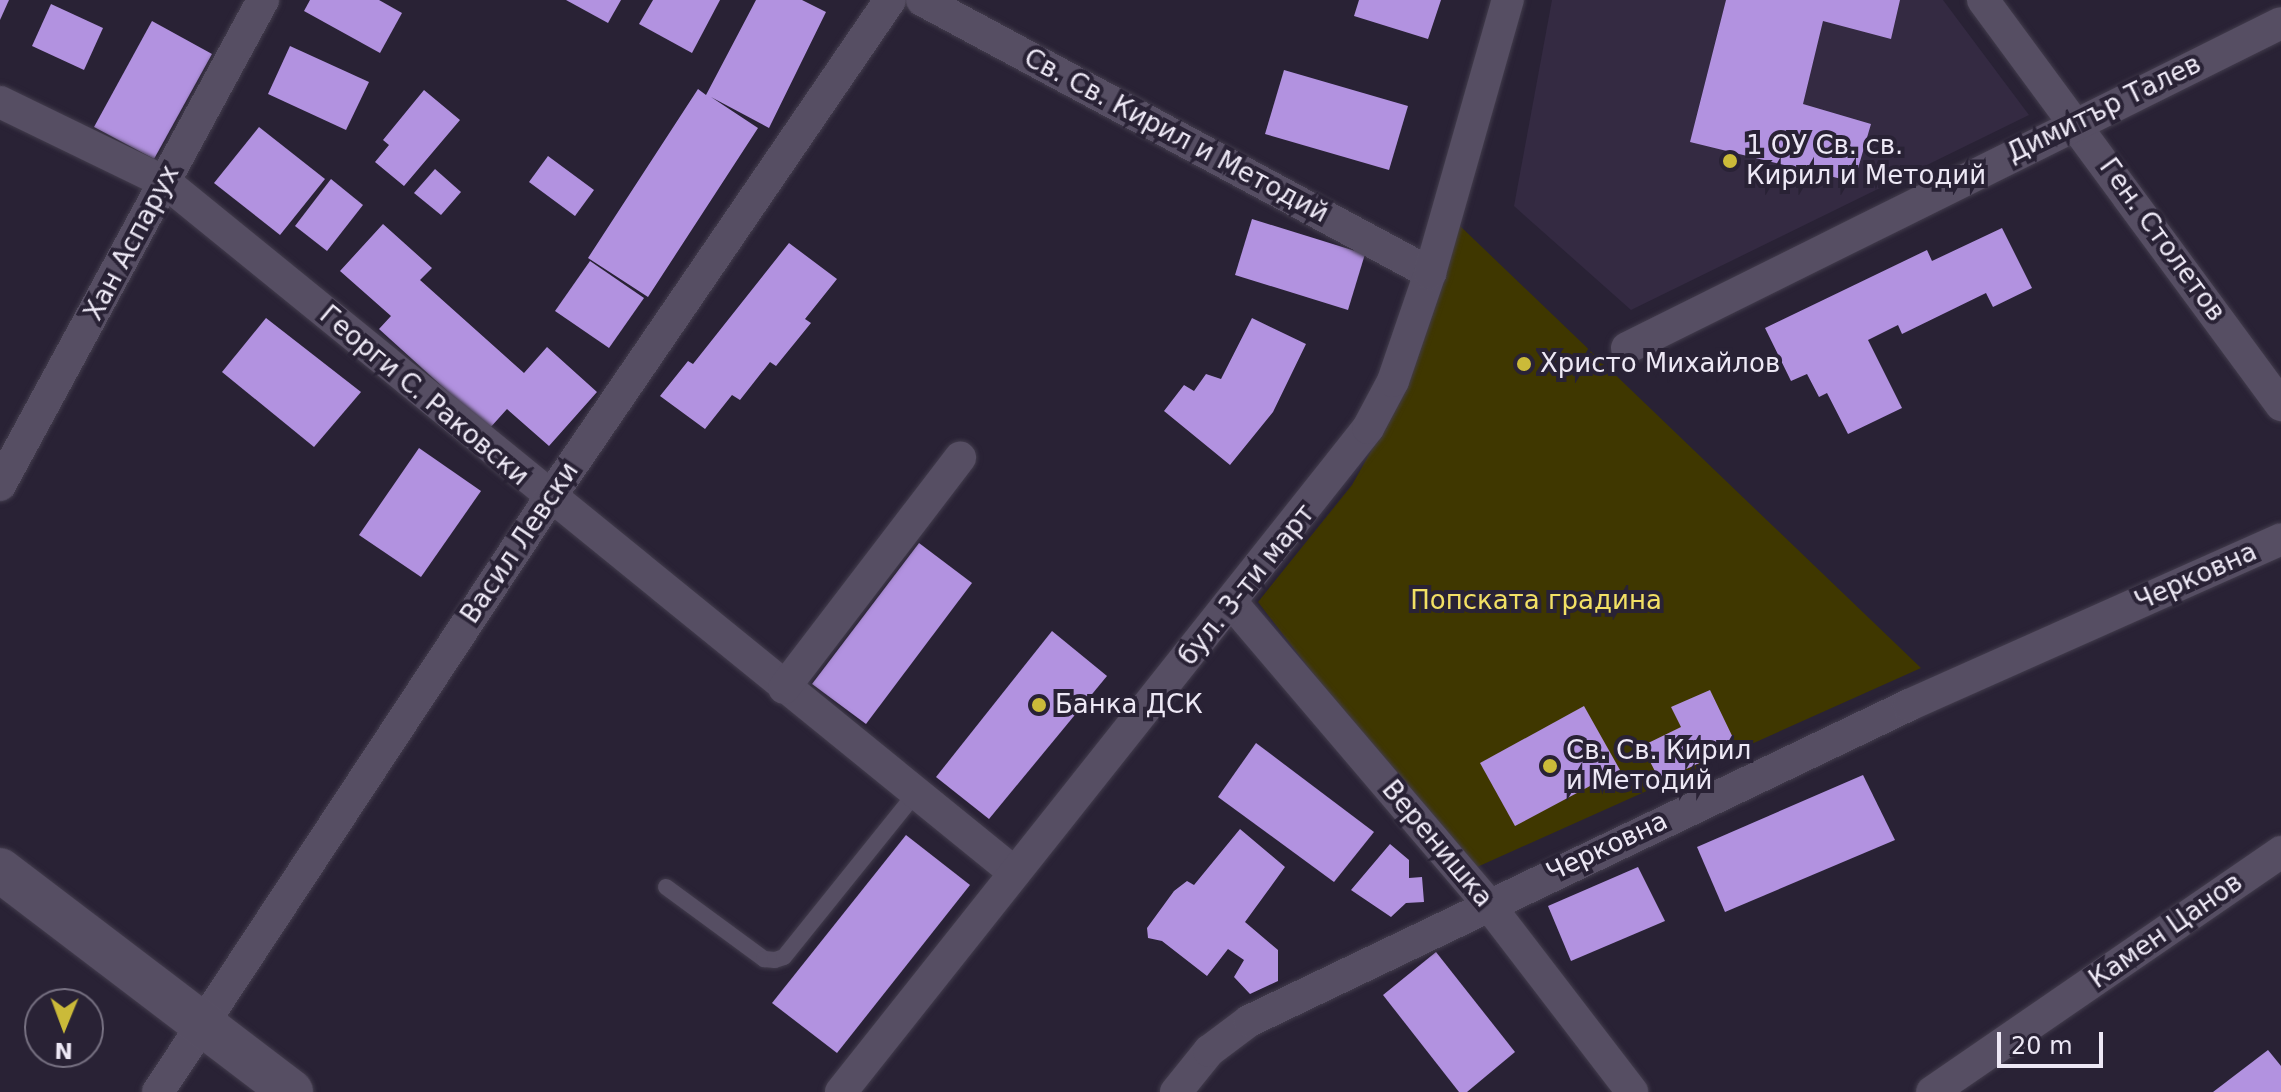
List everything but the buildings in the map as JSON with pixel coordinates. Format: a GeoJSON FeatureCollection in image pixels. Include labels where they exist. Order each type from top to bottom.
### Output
{"type":"FeatureCollection","features":[{"type":"Feature","properties":{"kind":"main road"},"geometry":{"type":"LineString","coordinates":[[0,870],[205,1023],[291,1092]]}},
{"type":"Feature","properties":{"kind":"street","name":"Хан Аспарух"},"geometry":{"type":"LineString","coordinates":[[0,485],[263,0]]}},
{"type":"Feature","properties":{"kind":"street","name":"Васил Левски"},"geometry":{"type":"LineString","coordinates":[[158,1092],[549,499],[890,0]]}},
{"type":"Feature","properties":{"kind":"street","name":"Св. Св. Кирил и Методий"},"geometry":{"type":"LineString","coordinates":[[922,0],[1430,273]]}},
{"type":"Feature","properties":{"kind":"street","name":"бул. 3-ти март"},"geometry":{"type":"LineString","coordinates":[[841,1092],[1368,428],[1393,381],[1430,273],[1508,0]]}},
{"type":"Feature","properties":{"kind":"street","name":"Ген. Столетов"},"geometry":{"type":"LineString","coordinates":[[1983,0],[2077,121],[2281,405]]}},
{"type":"Feature","properties":{"kind":"street","name":"Димитър Талев"},"geometry":{"type":"LineString","coordinates":[[1627,348],[2077,121],[2281,23]]}},
{"type":"Feature","properties":{"kind":"street","name":"Георги С. Раковски"},"geometry":{"type":"LineString","coordinates":[[0,102],[165,182],[549,499],[1015,873]]}},
{"type":"Feature","properties":{"kind":"street"},"geometry":{"type":"LineString","coordinates":[[784,688],[960,458]]}},
{"type":"Feature","properties":{"kind":"street","name":"Черковна"},"geometry":{"type":"LineString","coordinates":[[1176,1092],[1209,1051],[1249,1021],[1909,705],[2281,539]]}},
{"type":"Feature","properties":{"kind":"street","name":"Веренишка"},"geometry":{"type":"LineString","coordinates":[[1232,603],[1488,904],[1632,1092]]}},
{"type":"Feature","properties":{"kind":"street","name":"Камен Цанов"},"geometry":{"type":"LineString","coordinates":[[1932,1092],[2281,852]]}},
{"type":"Feature","properties":{"kind":"lane"},"geometry":{"type":"LineString","coordinates":[[666,887],[764,959],[784,957],[915,794]]}},
{"type":"Feature","properties":{"kind":"shaded area","name":"1 ОУ Св. св. Кирил и Методий"},"geometry":{"type":"Polygon","coordinates":[[[1552,0],[1943,0],[2029,115],[1631,310],[1514,206],[1552,0]]]}},
{"type":"Feature","properties":{"kind":"green space","name":"Попската градина"},"geometry":{"type":"Polygon","coordinates":[[[1458,224],[1921,668],[1466,872],[1258,602],[1352,485],[1405,390],[1458,224]]]}},
{"type":"Feature","properties":{"kind":"place","name":"1 ОУ Св. св. Кирил и Методий"},"geometry":{"type":"Point","coordinates":[1730,161]}},
{"type":"Feature","properties":{"kind":"place","name":"Христо Михайлов"},"geometry":{"type":"Point","coordinates":[1524,364]}},
{"type":"Feature","properties":{"kind":"place","name":"Банка ДСК"},"geometry":{"type":"Point","coordinates":[1039,705]}},
{"type":"Feature","properties":{"kind":"place","name":"Св. Св. Кирил и Методий"},"geometry":{"type":"Point","coordinates":[1550,766]}}]}
